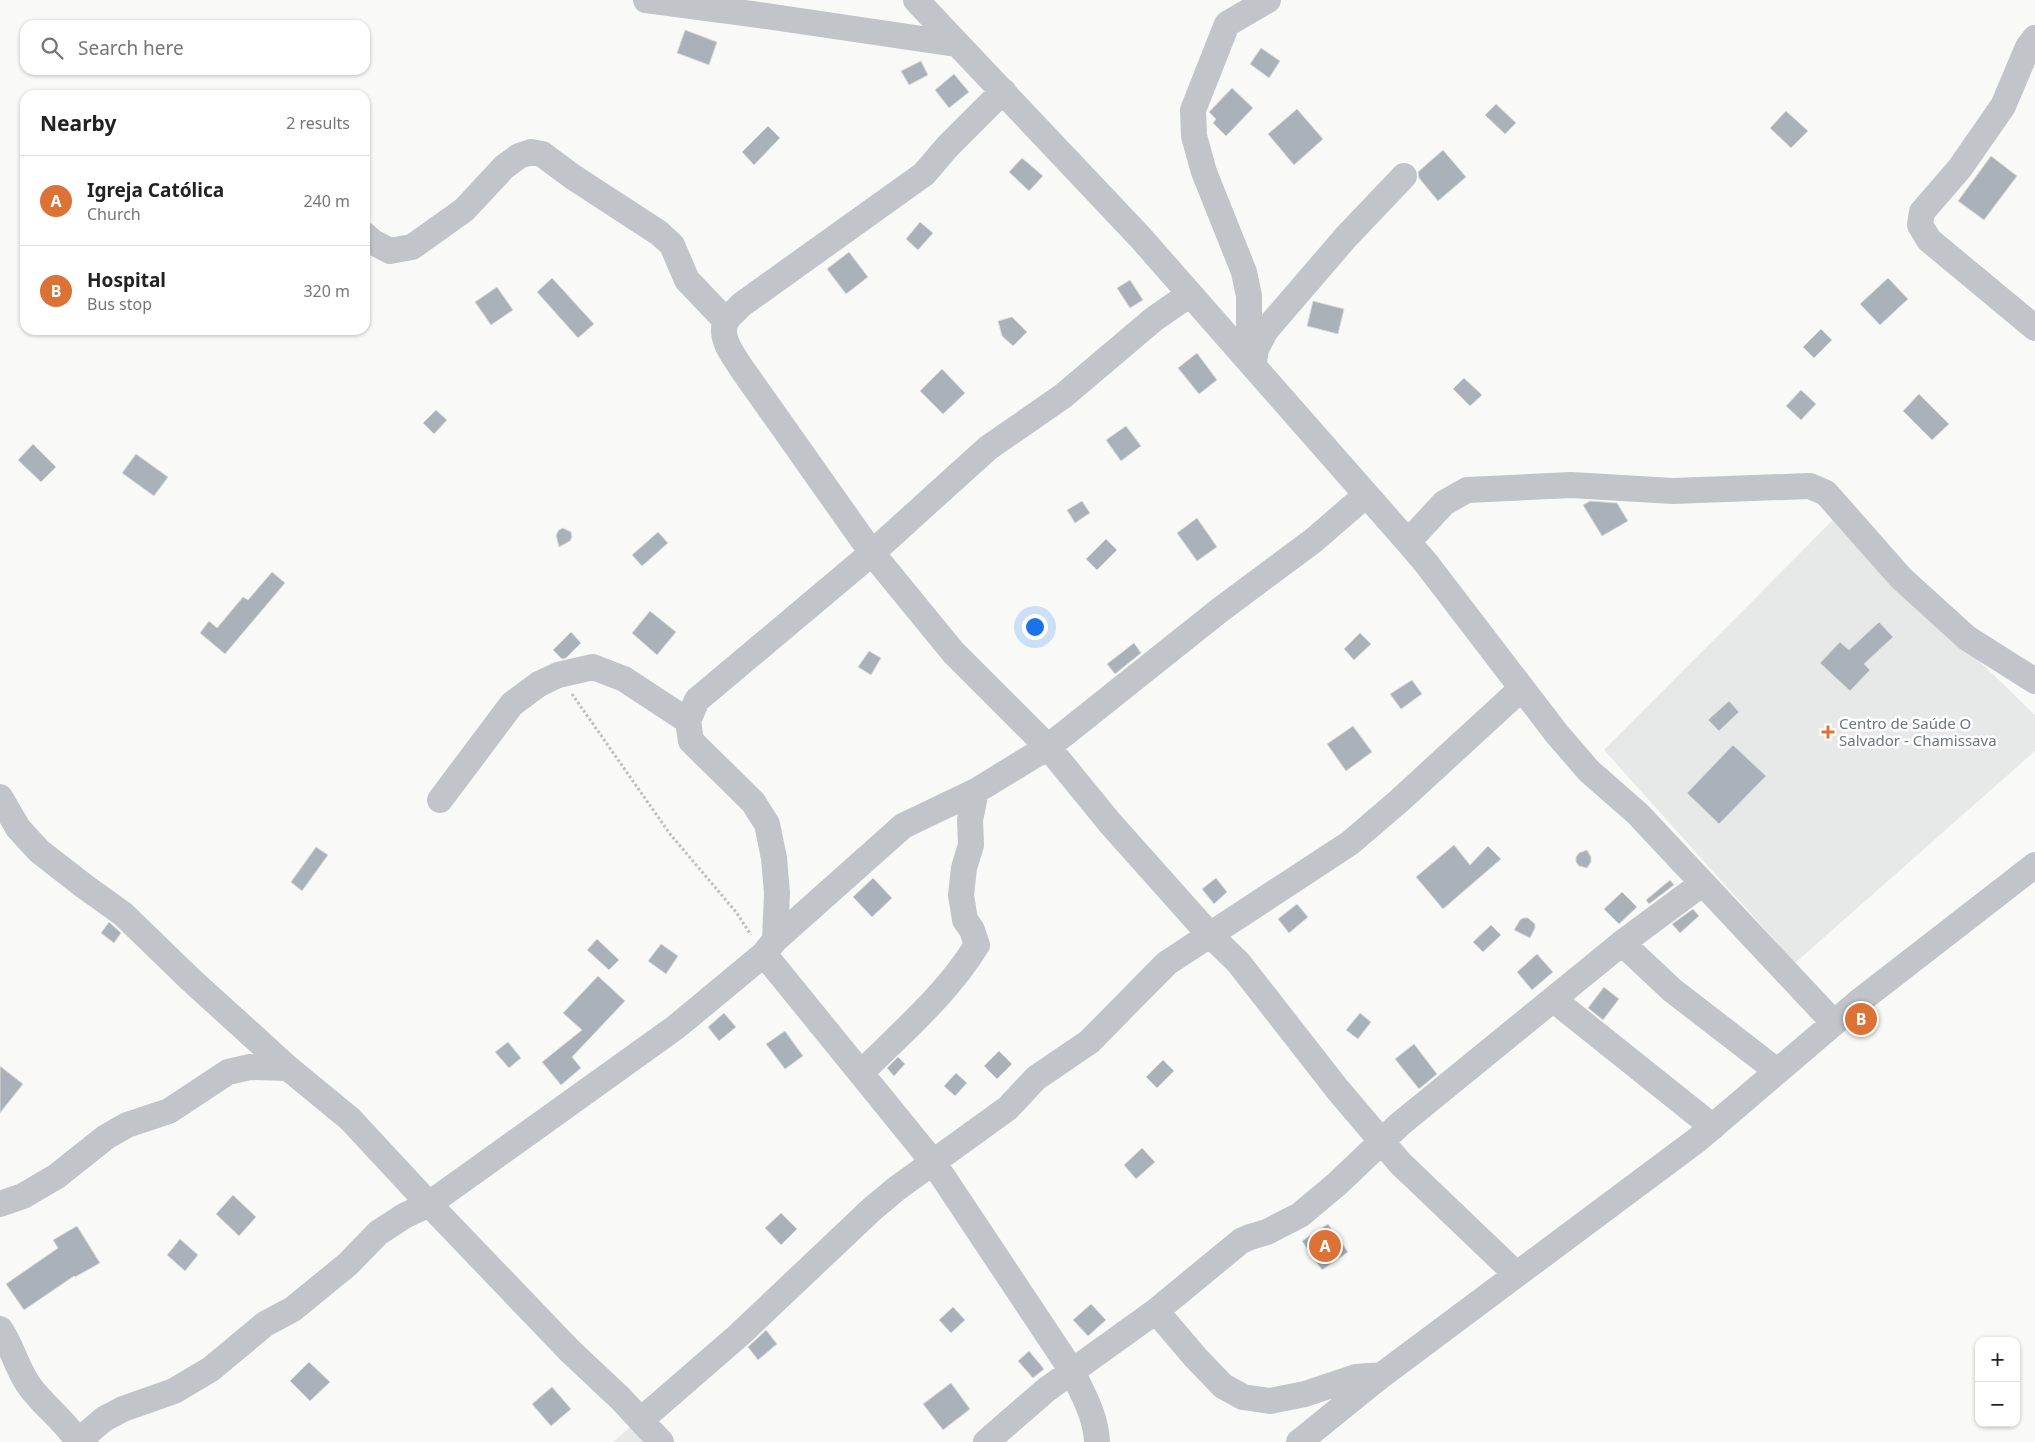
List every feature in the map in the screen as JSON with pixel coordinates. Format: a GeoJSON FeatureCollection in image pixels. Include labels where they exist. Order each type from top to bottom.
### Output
{"type":"FeatureCollection","features":[{"type":"Feature","properties":{"kind":"street"},"geometry":{"type":"LineString","coordinates":[[646,0],[956,44]]}},
{"type":"Feature","properties":{"kind":"street"},"geometry":{"type":"LineString","coordinates":[[916,0],[1140,237],[1190,294],[1254,358],[1366,495],[1426,563],[1522,688],[1589,771],[1638,814],[1834,1024]]}},
{"type":"Feature","properties":{"kind":"street"},"geometry":{"type":"LineString","coordinates":[[1254,358],[1249,341],[1248,296],[1244,272],[1204,172],[1194,136],[1193,110],[1227,24],[1268,0]]}},
{"type":"Feature","properties":{"kind":"street"},"geometry":{"type":"LineString","coordinates":[[2035,38],[2028,47],[2003,106],[1960,168],[1922,212],[1920,225],[1929,240],[2035,328]]}},
{"type":"Feature","properties":{"kind":"street"},"geometry":{"type":"LineString","coordinates":[[1003,92],[948,146],[924,174],[741,305],[726,321],[724,332],[728,345],[742,369],[872,554],[953,652],[1048,747],[1110,823],[1209,934],[1238,962],[1381,1142],[1400,1163],[1516,1274]]}},
{"type":"Feature","properties":{"kind":"street"},"geometry":{"type":"LineString","coordinates":[[370,239],[390,251],[412,246],[464,210],[504,167],[519,156],[531,152],[542,154],[659,233],[672,245],[687,280],[726,321]]}},
{"type":"Feature","properties":{"kind":"street"},"geometry":{"type":"LineString","coordinates":[[1254,358],[1266,330],[1346,237],[1404,176]]}},
{"type":"Feature","properties":{"kind":"street"},"geometry":{"type":"LineString","coordinates":[[1098,1442],[1097,1429],[1087,1401],[1072,1371],[933,1162],[861,1073],[769,947],[777,893],[774,858],[767,824],[753,802],[691,741],[688,720],[696,700],[872,554],[988,448],[1063,396],[1154,319],[1190,294]]}},
{"type":"Feature","properties":{"kind":"street"},"geometry":{"type":"LineString","coordinates":[[1408,542],[1444,503],[1467,490],[1571,485],[1674,491],[1810,486],[1826,493],[1901,578],[1966,638],[2035,681]]}},
{"type":"Feature","properties":{"kind":"street"},"geometry":{"type":"LineString","coordinates":[[82,1442],[90,1431],[104,1419],[123,1409],[174,1391],[210,1369],[265,1324],[293,1309],[341,1270],[378,1233],[404,1216],[429,1204],[676,1027],[769,947],[903,826],[976,791],[1048,747],[1220,610],[1314,540],[1366,495]]}},
{"type":"Feature","properties":{"kind":"street"},"geometry":{"type":"LineString","coordinates":[[440,800],[512,704],[539,684],[558,675],[593,667],[624,679],[688,720]]}},
{"type":"Feature","properties":{"kind":"street"},"geometry":{"type":"LineString","coordinates":[[641,1420],[739,1335],[871,1210],[1008,1108],[1036,1078],[1089,1042],[1167,963],[1350,844],[1399,802],[1522,688]]}},
{"type":"Feature","properties":{"kind":"street"},"geometry":{"type":"LineString","coordinates":[[861,1073],[933,1001],[968,960],[977,945],[972,930],[965,920],[961,895],[964,868],[971,845],[970,820],[976,791]]}},
{"type":"Feature","properties":{"kind":"street"},"geometry":{"type":"LineString","coordinates":[[0,797],[18,828],[39,850],[123,914],[190,979],[288,1068],[350,1119],[570,1352],[641,1420],[661,1442]]}},
{"type":"Feature","properties":{"kind":"street"},"geometry":{"type":"LineString","coordinates":[[1299,1442],[1382,1375],[1713,1127],[1861,1000],[2035,866]]}},
{"type":"Feature","properties":{"kind":"street"},"geometry":{"type":"LineString","coordinates":[[986,1442],[1046,1390],[1156,1311],[1241,1242],[1300,1215],[1337,1184],[1400,1124],[1622,943],[1703,882]]}},
{"type":"Feature","properties":{"kind":"street"},"geometry":{"type":"LineString","coordinates":[[1622,943],[1672,990],[1777,1072]]}},
{"type":"Feature","properties":{"kind":"street"},"geometry":{"type":"LineString","coordinates":[[1554,1000],[1713,1127]]}},
{"type":"Feature","properties":{"kind":"street"},"geometry":{"type":"LineString","coordinates":[[0,1204],[23,1196],[57,1176],[106,1137],[127,1125],[169,1111],[228,1072],[250,1068],[288,1068]]}},
{"type":"Feature","properties":{"kind":"street"},"geometry":{"type":"LineString","coordinates":[[1156,1311],[1223,1386],[1243,1397],[1270,1401],[1305,1394],[1356,1377],[1382,1375]]}},
{"type":"Feature","properties":{"kind":"street"},"geometry":{"type":"LineString","coordinates":[[0,1329],[8,1340],[28,1384],[70,1429],[78,1442]]}},
{"type":"Feature","properties":{"kind":"path"},"geometry":{"type":"LineString","coordinates":[[558,675],[670,834],[736,912],[769,947]]}},
{"type":"Feature","properties":{"kind":"shaded area","name":"Centro de Saúde O Salvador - Chamissava"},"geometry":{"type":"Polygon","coordinates":[[[1833,520],[2035,715],[2035,751],[1795,963],[1604,750],[1833,520]]]}},
{"type":"Feature","properties":{"kind":"shaded area"},"geometry":{"type":"Polygon","coordinates":[[[636,1422],[654,1442],[613,1442],[636,1422]]]}},
{"type":"Feature","properties":{"kind":"building"},"geometry":{"type":"Polygon","coordinates":[[[685,30],[717,42],[709,65],[677,53],[685,30]]]}},
{"type":"Feature","properties":{"kind":"building"},"geometry":{"type":"Polygon","coordinates":[[[1261,48],[1280,61],[1269,78],[1250,64],[1261,48]]]}},
{"type":"Feature","properties":{"kind":"building"},"geometry":{"type":"Polygon","coordinates":[[[921,61],[928,75],[909,85],[901,71],[921,61]]]}},
{"type":"Feature","properties":{"kind":"building"},"geometry":{"type":"Polygon","coordinates":[[[954,74],[969,92],[949,108],[935,90],[954,74]]]}},
{"type":"Feature","properties":{"kind":"building"},"geometry":{"type":"Polygon","coordinates":[[[1232,88],[1253,108],[1226,136],[1213,123],[1216,119],[1209,112],[1232,88]]]}},
{"type":"Feature","properties":{"kind":"building"},"geometry":{"type":"Polygon","coordinates":[[[1496,104],[1516,123],[1505,134],[1485,115],[1496,104]]]}},
{"type":"Feature","properties":{"kind":"building"},"geometry":{"type":"Polygon","coordinates":[[[1297,109],[1323,139],[1294,165],[1268,134],[1297,109]]]}},
{"type":"Feature","properties":{"kind":"building"},"geometry":{"type":"Polygon","coordinates":[[[1786,111],[1808,131],[1791,148],[1770,128],[1786,111]]]}},
{"type":"Feature","properties":{"kind":"building"},"geometry":{"type":"Polygon","coordinates":[[[768,126],[780,138],[754,165],[742,152],[768,126]]]}},
{"type":"Feature","properties":{"kind":"building"},"geometry":{"type":"Polygon","coordinates":[[[1443,150],[1466,177],[1438,201],[1419,178],[1418,172],[1443,150]]]}},
{"type":"Feature","properties":{"kind":"building"},"geometry":{"type":"Polygon","coordinates":[[[1991,156],[2017,176],[1984,220],[1958,201],[1991,156]]]}},
{"type":"Feature","properties":{"kind":"building"},"geometry":{"type":"Polygon","coordinates":[[[1022,158],[1043,176],[1029,191],[1009,172],[1022,158]]]}},
{"type":"Feature","properties":{"kind":"building"},"geometry":{"type":"Polygon","coordinates":[[[920,222],[933,233],[918,250],[906,239],[920,222]]]}},
{"type":"Feature","properties":{"kind":"building"},"geometry":{"type":"Polygon","coordinates":[[[849,252],[868,277],[846,294],[827,269],[849,252]]]}},
{"type":"Feature","properties":{"kind":"building"},"geometry":{"type":"Polygon","coordinates":[[[552,278],[594,324],[578,338],[537,292],[552,278]]]}},
{"type":"Feature","properties":{"kind":"building"},"geometry":{"type":"Polygon","coordinates":[[[1888,278],[1908,299],[1880,325],[1860,304],[1888,278]]]}},
{"type":"Feature","properties":{"kind":"building"},"geometry":{"type":"Polygon","coordinates":[[[1130,280],[1143,300],[1130,308],[1117,288],[1130,280]]]}},
{"type":"Feature","properties":{"kind":"building"},"geometry":{"type":"Polygon","coordinates":[[[497,287],[513,310],[491,325],[475,302],[497,287]]]}},
{"type":"Feature","properties":{"kind":"building"},"geometry":{"type":"Polygon","coordinates":[[[1313,301],[1344,309],[1338,334],[1307,326],[1313,301]]]}},
{"type":"Feature","properties":{"kind":"building"},"geometry":{"type":"Polygon","coordinates":[[[1012,317],[1027,332],[1013,346],[1002,336],[998,321],[1012,317]]]}},
{"type":"Feature","properties":{"kind":"building"},"geometry":{"type":"Polygon","coordinates":[[[1821,329],[1832,340],[1814,358],[1803,347],[1821,329]]]}},
{"type":"Feature","properties":{"kind":"building"},"geometry":{"type":"Polygon","coordinates":[[[1197,353],[1217,380],[1199,394],[1178,368],[1197,353]]]}},
{"type":"Feature","properties":{"kind":"building"},"geometry":{"type":"Polygon","coordinates":[[[942,369],[965,393],[943,414],[920,391],[942,369]]]}},
{"type":"Feature","properties":{"kind":"building"},"geometry":{"type":"Polygon","coordinates":[[[1464,378],[1482,395],[1470,406],[1453,389],[1464,378]]]}},
{"type":"Feature","properties":{"kind":"building"},"geometry":{"type":"Polygon","coordinates":[[[1801,390],[1816,404],[1801,420],[1786,406],[1801,390]]]}},
{"type":"Feature","properties":{"kind":"building"},"geometry":{"type":"Polygon","coordinates":[[[1919,394],[1949,424],[1932,440],[1903,411],[1919,394]]]}},
{"type":"Feature","properties":{"kind":"building"},"geometry":{"type":"Polygon","coordinates":[[[436,410],[447,420],[434,434],[423,423],[436,410]]]}},
{"type":"Feature","properties":{"kind":"building"},"geometry":{"type":"Polygon","coordinates":[[[1126,426],[1141,446],[1121,461],[1106,440],[1126,426]]]}},
{"type":"Feature","properties":{"kind":"building"},"geometry":{"type":"Polygon","coordinates":[[[33,444],[56,467],[41,482],[18,460],[33,444]]]}},
{"type":"Feature","properties":{"kind":"building"},"geometry":{"type":"Polygon","coordinates":[[[136,454],[168,477],[154,496],[122,473],[136,454]]]}},
{"type":"Feature","properties":{"kind":"building"},"geometry":{"type":"Polygon","coordinates":[[[1082,501],[1090,513],[1075,523],[1067,510],[1082,501]]]}},
{"type":"Feature","properties":{"kind":"building"},"geometry":{"type":"Polygon","coordinates":[[[1590,501],[1617,503],[1628,521],[1602,536],[1583,505],[1590,501]]]}},
{"type":"Feature","properties":{"kind":"building"},"geometry":{"type":"Polygon","coordinates":[[[1197,518],[1217,547],[1197,561],[1177,533],[1197,518]]]}},
{"type":"Feature","properties":{"kind":"building"},"geometry":{"type":"Polygon","coordinates":[[[563,528],[571,532],[572,537],[570,541],[559,547],[556,535],[563,528]]]}},
{"type":"Feature","properties":{"kind":"building"},"geometry":{"type":"Polygon","coordinates":[[[658,532],[668,543],[642,566],[632,555],[658,532]]]}},
{"type":"Feature","properties":{"kind":"building"},"geometry":{"type":"Polygon","coordinates":[[[1106,539],[1117,550],[1097,570],[1086,559],[1106,539]]]}},
{"type":"Feature","properties":{"kind":"building"},"geometry":{"type":"Polygon","coordinates":[[[272,572],[285,583],[225,654],[200,633],[209,621],[217,628],[243,597],[248,600],[272,572]]]}},
{"type":"Feature","properties":{"kind":"building"},"geometry":{"type":"Polygon","coordinates":[[[650,611],[676,632],[657,655],[632,633],[650,611]]]}},
{"type":"Feature","properties":{"kind":"building"},"geometry":{"type":"Polygon","coordinates":[[[1879,622],[1893,637],[1864,664],[1870,670],[1850,691],[1820,663],[1840,642],[1849,650],[1879,622]]]}},
{"type":"Feature","properties":{"kind":"building"},"geometry":{"type":"Polygon","coordinates":[[[571,632],[581,643],[566,658],[562,659],[553,650],[571,632]]]}},
{"type":"Feature","properties":{"kind":"building"},"geometry":{"type":"Polygon","coordinates":[[[1360,633],[1371,644],[1354,660],[1344,649],[1360,633]]]}},
{"type":"Feature","properties":{"kind":"building"},"geometry":{"type":"Polygon","coordinates":[[[1134,643],[1141,653],[1115,674],[1107,664],[1134,643]]]}},
{"type":"Feature","properties":{"kind":"building"},"geometry":{"type":"Polygon","coordinates":[[[869,651],[881,658],[871,675],[858,667],[869,651]]]}},
{"type":"Feature","properties":{"kind":"building"},"geometry":{"type":"Polygon","coordinates":[[[1412,680],[1422,694],[1401,709],[1390,694],[1412,680]]]}},
{"type":"Feature","properties":{"kind":"building"},"geometry":{"type":"Polygon","coordinates":[[[1729,701],[1739,712],[1719,731],[1708,720],[1729,701]]]}},
{"type":"Feature","properties":{"kind":"building"},"geometry":{"type":"Polygon","coordinates":[[[1353,726],[1372,752],[1346,771],[1327,744],[1353,726]]]}},
{"type":"Feature","properties":{"kind":"building"},"geometry":{"type":"Polygon","coordinates":[[[1733,745],[1766,776],[1719,824],[1687,793],[1733,745]]]}},
{"type":"Feature","properties":{"kind":"building"},"geometry":{"type":"Polygon","coordinates":[[[1454,845],[1470,865],[1488,846],[1501,859],[1443,909],[1416,877],[1454,845]]]}},
{"type":"Feature","properties":{"kind":"building"},"geometry":{"type":"Polygon","coordinates":[[[316,847],[328,855],[302,891],[291,882],[316,847]]]}},
{"type":"Feature","properties":{"kind":"building"},"geometry":{"type":"Polygon","coordinates":[[[1587,850],[1591,857],[1591,862],[1587,868],[1579,866],[1576,862],[1576,857],[1579,853],[1587,850]]]}},
{"type":"Feature","properties":{"kind":"building"},"geometry":{"type":"Polygon","coordinates":[[[873,878],[892,898],[872,917],[853,897],[873,878]]]}},
{"type":"Feature","properties":{"kind":"building"},"geometry":{"type":"Polygon","coordinates":[[[1216,878],[1227,892],[1214,904],[1202,889],[1216,878]]]}},
{"type":"Feature","properties":{"kind":"building"},"geometry":{"type":"Polygon","coordinates":[[[1670,880],[1674,885],[1649,904],[1646,900],[1670,880]]]}},
{"type":"Feature","properties":{"kind":"building"},"geometry":{"type":"Polygon","coordinates":[[[1622,892],[1637,907],[1619,924],[1604,909],[1622,892]]]}},
{"type":"Feature","properties":{"kind":"building"},"geometry":{"type":"Polygon","coordinates":[[[1297,904],[1308,917],[1289,933],[1278,919],[1297,904]]]}},
{"type":"Feature","properties":{"kind":"building"},"geometry":{"type":"Polygon","coordinates":[[[1693,909],[1699,916],[1680,933],[1672,924],[1693,909]]]}},
{"type":"Feature","properties":{"kind":"building"},"geometry":{"type":"Polygon","coordinates":[[[1523,918],[1528,918],[1535,924],[1530,938],[1514,930],[1523,918]]]}},
{"type":"Feature","properties":{"kind":"building"},"geometry":{"type":"Polygon","coordinates":[[[109,922],[121,933],[114,943],[101,933],[109,922]]]}},
{"type":"Feature","properties":{"kind":"building"},"geometry":{"type":"Polygon","coordinates":[[[1491,925],[1501,935],[1483,952],[1473,942],[1491,925]]]}},
{"type":"Feature","properties":{"kind":"building"},"geometry":{"type":"Polygon","coordinates":[[[597,939],[619,960],[609,970],[587,950],[597,939]]]}},
{"type":"Feature","properties":{"kind":"building"},"geometry":{"type":"Polygon","coordinates":[[[661,944],[678,956],[666,974],[648,961],[661,944]]]}},
{"type":"Feature","properties":{"kind":"building"},"geometry":{"type":"Polygon","coordinates":[[[1537,954],[1553,972],[1532,990],[1517,972],[1537,954]]]}},
{"type":"Feature","properties":{"kind":"building"},"geometry":{"type":"Polygon","coordinates":[[[598,976],[625,1001],[572,1057],[581,1068],[561,1085],[542,1062],[582,1030],[563,1013],[598,976]]]}},
{"type":"Feature","properties":{"kind":"building"},"geometry":{"type":"Polygon","coordinates":[[[1604,987],[1619,999],[1603,1020],[1588,1008],[1604,987]]]}},
{"type":"Feature","properties":{"kind":"building"},"geometry":{"type":"Polygon","coordinates":[[[724,1013],[736,1027],[719,1041],[708,1027],[724,1013]]]}},
{"type":"Feature","properties":{"kind":"building"},"geometry":{"type":"Polygon","coordinates":[[[1360,1013],[1371,1022],[1358,1039],[1346,1030],[1360,1013]]]}},
{"type":"Feature","properties":{"kind":"building"},"geometry":{"type":"Polygon","coordinates":[[[785,1031],[803,1056],[785,1069],[766,1044],[785,1031]]]}},
{"type":"Feature","properties":{"kind":"building"},"geometry":{"type":"Polygon","coordinates":[[[508,1042],[521,1058],[509,1068],[495,1052],[508,1042]]]}},
{"type":"Feature","properties":{"kind":"building"},"geometry":{"type":"Polygon","coordinates":[[[1414,1044],[1437,1074],[1419,1089],[1395,1059],[1414,1044]]]}},
{"type":"Feature","properties":{"kind":"building"},"geometry":{"type":"Polygon","coordinates":[[[999,1051],[1012,1064],[997,1079],[984,1066],[999,1051]]]}},
{"type":"Feature","properties":{"kind":"building"},"geometry":{"type":"Polygon","coordinates":[[[898,1057],[905,1064],[894,1076],[887,1068],[898,1057]]]}},
{"type":"Feature","properties":{"kind":"building"},"geometry":{"type":"Polygon","coordinates":[[[1163,1060],[1174,1071],[1157,1088],[1146,1077],[1163,1060]]]}},
{"type":"Feature","properties":{"kind":"building"},"geometry":{"type":"Polygon","coordinates":[[[0,1066],[23,1084],[0,1113],[0,1066]]]}},
{"type":"Feature","properties":{"kind":"building"},"geometry":{"type":"Polygon","coordinates":[[[956,1073],[967,1083],[955,1096],[944,1086],[956,1073]]]}},
{"type":"Feature","properties":{"kind":"building"},"geometry":{"type":"Polygon","coordinates":[[[1142,1148],[1155,1162],[1136,1179],[1124,1165],[1142,1148]]]}},
{"type":"Feature","properties":{"kind":"building"},"geometry":{"type":"Polygon","coordinates":[[[233,1195],[256,1217],[239,1236],[216,1214],[233,1195]]]}},
{"type":"Feature","properties":{"kind":"building"},"geometry":{"type":"Polygon","coordinates":[[[781,1213],[797,1229],[781,1245],[765,1228],[781,1213]]]}},
{"type":"Feature","properties":{"kind":"building"},"geometry":{"type":"Polygon","coordinates":[[[1328,1224],[1348,1252],[1322,1270],[1302,1241],[1328,1224]]]}},
{"type":"Feature","properties":{"kind":"building"},"geometry":{"type":"Polygon","coordinates":[[[77,1226],[100,1263],[74,1276],[24,1310],[6,1284],[58,1248],[53,1240],[77,1226]]]}},
{"type":"Feature","properties":{"kind":"building"},"geometry":{"type":"Polygon","coordinates":[[[180,1239],[198,1255],[185,1271],[167,1255],[180,1239]]]}},
{"type":"Feature","properties":{"kind":"building"},"geometry":{"type":"Polygon","coordinates":[[[1091,1304],[1106,1320],[1088,1336],[1073,1320],[1091,1304]]]}},
{"type":"Feature","properties":{"kind":"building"},"geometry":{"type":"Polygon","coordinates":[[[953,1307],[965,1320],[951,1333],[939,1320],[953,1307]]]}},
{"type":"Feature","properties":{"kind":"building"},"geometry":{"type":"Polygon","coordinates":[[[766,1330],[777,1344],[758,1360],[748,1347],[766,1330]]]}},
{"type":"Feature","properties":{"kind":"building"},"geometry":{"type":"Polygon","coordinates":[[[1029,1351],[1044,1369],[1033,1378],[1018,1361],[1029,1351]]]}},
{"type":"Feature","properties":{"kind":"building"},"geometry":{"type":"Polygon","coordinates":[[[309,1362],[330,1382],[310,1401],[290,1381],[309,1362]]]}},
{"type":"Feature","properties":{"kind":"building"},"geometry":{"type":"Polygon","coordinates":[[[951,1383],[970,1409],[943,1430],[923,1404],[951,1383]]]}},
{"type":"Feature","properties":{"kind":"building"},"geometry":{"type":"Polygon","coordinates":[[[552,1387],[571,1409],[551,1426],[532,1404],[552,1387]]]}},
{"type":"Feature","properties":{"kind":"place","name":"Centro de Saúde O Salvador - Chamissava"},"geometry":{"type":"Point","coordinates":[1828,732]}},
{"type":"Feature","properties":{"kind":"place","name":"Hospital"},"geometry":{"type":"Point","coordinates":[1861,1019]}},
{"type":"Feature","properties":{"kind":"place","name":"Igreja Católica"},"geometry":{"type":"Point","coordinates":[1325,1246]}}]}
